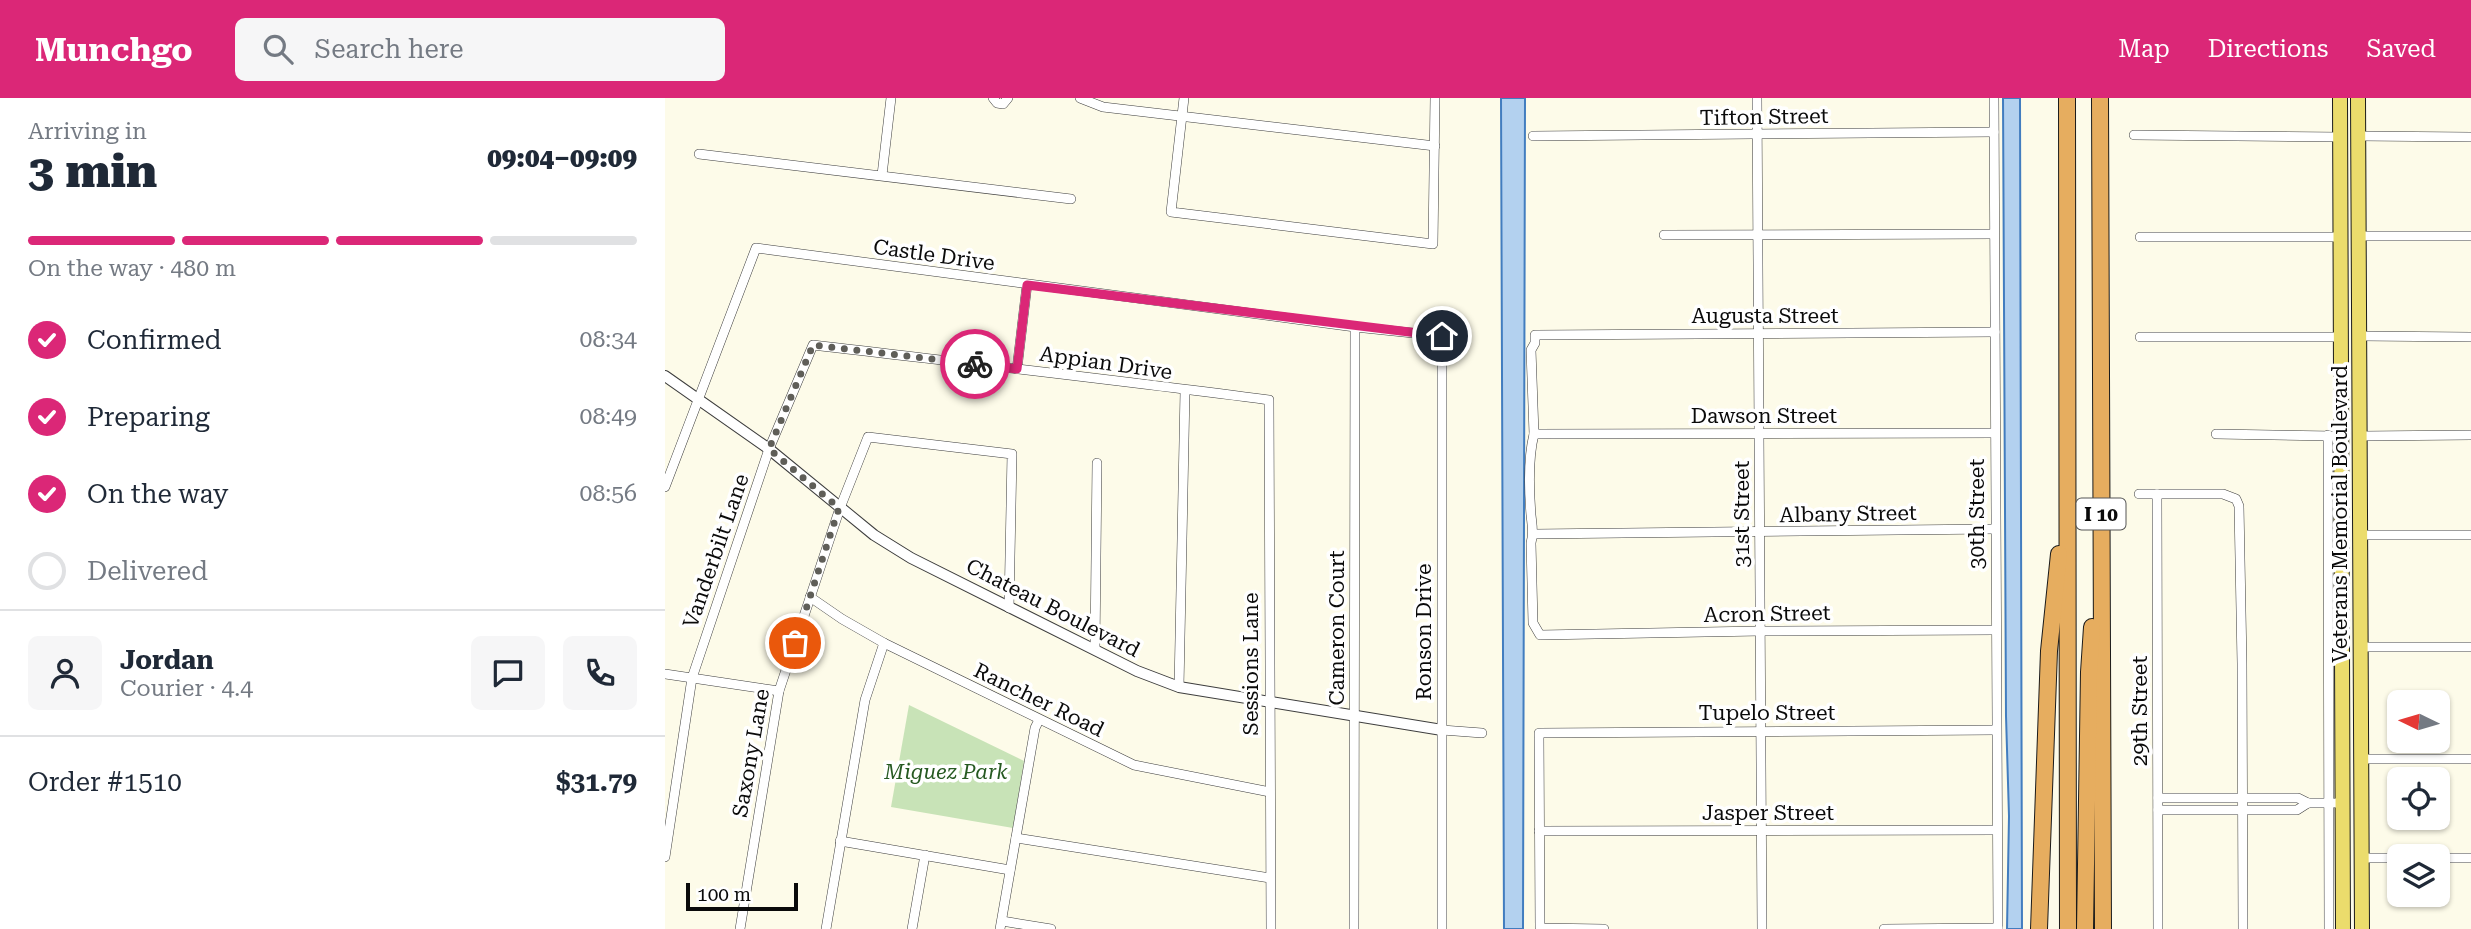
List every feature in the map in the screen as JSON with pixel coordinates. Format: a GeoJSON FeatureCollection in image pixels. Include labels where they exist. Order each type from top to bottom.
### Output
{"type":"FeatureCollection","features":[{"type":"Feature","properties":{"kind":"highway","name":"I 10"},"geometry":{"type":"LineString","coordinates":[[2067,98],[2068,929]]}},
{"type":"Feature","properties":{"kind":"highway","name":"I 10"},"geometry":{"type":"LineString","coordinates":[[2100,98],[2103,929]]}},
{"type":"Feature","properties":{"kind":"highway"},"geometry":{"type":"LineString","coordinates":[[2039,929],[2049,651],[2068,475]]}},
{"type":"Feature","properties":{"kind":"highway"},"geometry":{"type":"LineString","coordinates":[[2085,929],[2089,673],[2101,495]]}},
{"type":"Feature","properties":{"kind":"main road","name":"Veterans Memorial Boulevard"},"geometry":{"type":"LineString","coordinates":[[2340,98],[2341,337],[2337,440],[2342,697],[2335,803],[2342,852],[2343,929]]}},
{"type":"Feature","properties":{"kind":"main road","name":"Veterans Memorial Boulevard"},"geometry":{"type":"LineString","coordinates":[[2358,98],[2362,927]]}},
{"type":"Feature","properties":{"kind":"main road"},"geometry":{"type":"LineString","coordinates":[[2341,144],[2349,162],[2360,162]]}},
{"type":"Feature","properties":{"kind":"main road"},"geometry":{"type":"LineString","coordinates":[[2341,183],[2353,185],[2360,193]]}},
{"type":"Feature","properties":{"kind":"main road"},"geometry":{"type":"LineString","coordinates":[[2340,284],[2347,351],[2352,357],[2360,359]]}},
{"type":"Feature","properties":{"kind":"main road"},"geometry":{"type":"LineString","coordinates":[[2337,440],[2350,514],[2361,528]]}},
{"type":"Feature","properties":{"kind":"main road"},"geometry":{"type":"LineString","coordinates":[[2342,620],[2348,674],[2361,681]]}},
{"type":"Feature","properties":{"kind":"main road"},"geometry":{"type":"LineString","coordinates":[[2342,697],[2349,698],[2355,704],[2361,744]]}},
{"type":"Feature","properties":{"kind":"main road"},"geometry":{"type":"LineString","coordinates":[[2342,852],[2348,915],[2352,922],[2362,927]]}},
{"type":"Feature","properties":{"kind":"street"},"geometry":{"type":"LineString","coordinates":[[882,175],[891,98]]}},
{"type":"Feature","properties":{"kind":"street"},"geometry":{"type":"LineString","coordinates":[[993,98],[997,103],[1003,104],[1008,98]]}},
{"type":"Feature","properties":{"kind":"street"},"geometry":{"type":"LineString","coordinates":[[1080,98],[1103,107],[1435,146]]}},
{"type":"Feature","properties":{"kind":"street"},"geometry":{"type":"LineString","coordinates":[[1185,98],[1171,212],[1433,244],[1435,98]]}},
{"type":"Feature","properties":{"kind":"street","name":"31st Street"},"geometry":{"type":"LineString","coordinates":[[1757,98],[1762,929]]}},
{"type":"Feature","properties":{"kind":"street","name":"30th Street"},"geometry":{"type":"LineString","coordinates":[[1994,98],[1998,928]]}},
{"type":"Feature","properties":{"kind":"street","name":"Tifton Street"},"geometry":{"type":"LineString","coordinates":[[1533,136],[1994,132]]}},
{"type":"Feature","properties":{"kind":"street"},"geometry":{"type":"LineString","coordinates":[[2134,135],[2341,144]]}},
{"type":"Feature","properties":{"kind":"street"},"geometry":{"type":"LineString","coordinates":[[2359,136],[2471,137]]}},
{"type":"Feature","properties":{"kind":"street"},"geometry":{"type":"LineString","coordinates":[[699,154],[1071,199]]}},
{"type":"Feature","properties":{"kind":"street"},"geometry":{"type":"LineString","coordinates":[[1664,235],[1994,234]]}},
{"type":"Feature","properties":{"kind":"street"},"geometry":{"type":"LineString","coordinates":[[2360,236],[2471,236]]}},
{"type":"Feature","properties":{"kind":"street"},"geometry":{"type":"LineString","coordinates":[[2140,237],[2340,237]]}},
{"type":"Feature","properties":{"kind":"street","name":"Castle Drive"},"geometry":{"type":"LineString","coordinates":[[700,398],[756,248],[1027,285],[1442,336]]}},
{"type":"Feature","properties":{"kind":"street"},"geometry":{"type":"LineString","coordinates":[[1017,369],[1027,285]]}},
{"type":"Feature","properties":{"kind":"street","name":"Cameron Court"},"geometry":{"type":"LineString","coordinates":[[1354,929],[1355,327]]}},
{"type":"Feature","properties":{"kind":"street","name":"Augusta Street"},"geometry":{"type":"LineString","coordinates":[[1534,434],[1531,350],[1535,335],[1995,332]]}},
{"type":"Feature","properties":{"kind":"street","name":"Ronson Drive"},"geometry":{"type":"LineString","coordinates":[[1442,336],[1442,929]]}},
{"type":"Feature","properties":{"kind":"street"},"geometry":{"type":"LineString","coordinates":[[2361,336],[2471,337]]}},
{"type":"Feature","properties":{"kind":"street"},"geometry":{"type":"LineString","coordinates":[[2140,337],[2341,337]]}},
{"type":"Feature","properties":{"kind":"street","name":"Appian Drive"},"geometry":{"type":"LineString","coordinates":[[813,345],[1269,400]]}},
{"type":"Feature","properties":{"kind":"street","name":"Vanderbilt Lane"},"geometry":{"type":"LineString","coordinates":[[665,858],[692,678],[769,449],[813,345]]}},
{"type":"Feature","properties":{"kind":"street","name":"Chateau Boulevard"},"geometry":{"type":"LineString","coordinates":[[665,376],[700,398],[769,449],[874,535],[911,558],[1137,671],[1179,687],[1442,730],[1482,733]]}},
{"type":"Feature","properties":{"kind":"street"},"geometry":{"type":"LineString","coordinates":[[1179,687],[1185,391]]}},
{"type":"Feature","properties":{"kind":"street"},"geometry":{"type":"LineString","coordinates":[[665,487],[700,398]]}},
{"type":"Feature","properties":{"kind":"street","name":"Sessions Lane"},"geometry":{"type":"LineString","coordinates":[[1269,400],[1271,929]]}},
{"type":"Feature","properties":{"kind":"street","name":"Dawson Street"},"geometry":{"type":"LineString","coordinates":[[1534,434],[1995,433]]}},
{"type":"Feature","properties":{"kind":"street"},"geometry":{"type":"LineString","coordinates":[[1534,434],[1531,446],[1531,514],[1534,534]]}},
{"type":"Feature","properties":{"kind":"street"},"geometry":{"type":"LineString","coordinates":[[2216,435],[2337,440],[2335,803],[2329,929]]}},
{"type":"Feature","properties":{"kind":"street"},"geometry":{"type":"LineString","coordinates":[[2361,436],[2471,435]]}},
{"type":"Feature","properties":{"kind":"street","name":"Saxony Lane"},"geometry":{"type":"LineString","coordinates":[[740,929],[779,691],[839,508],[868,437],[1012,454],[1009,608]]}},
{"type":"Feature","properties":{"kind":"street"},"geometry":{"type":"LineString","coordinates":[[1095,649],[1097,463]]}},
{"type":"Feature","properties":{"kind":"street"},"geometry":{"type":"LineString","coordinates":[[2139,494],[2223,494],[2236,499],[2241,514],[2242,929]]}},
{"type":"Feature","properties":{"kind":"street","name":"29th Street"},"geometry":{"type":"LineString","coordinates":[[2157,494],[2158,929]]}},
{"type":"Feature","properties":{"kind":"street"},"geometry":{"type":"LineString","coordinates":[[2361,528],[2471,535]]}},
{"type":"Feature","properties":{"kind":"street","name":"Albany Street"},"geometry":{"type":"LineString","coordinates":[[1534,534],[1995,529]]}},
{"type":"Feature","properties":{"kind":"street","name":"Acron Street"},"geometry":{"type":"LineString","coordinates":[[1534,534],[1531,543],[1533,623],[1539,635],[1996,630]]}},
{"type":"Feature","properties":{"kind":"street","name":"Rancher Road"},"geometry":{"type":"LineString","coordinates":[[810,597],[884,643],[1134,765],[1270,792]]}},
{"type":"Feature","properties":{"kind":"street"},"geometry":{"type":"LineString","coordinates":[[826,929],[865,700],[884,643]]}},
{"type":"Feature","properties":{"kind":"street"},"geometry":{"type":"LineString","coordinates":[[2361,647],[2471,647]]}},
{"type":"Feature","properties":{"kind":"street"},"geometry":{"type":"LineString","coordinates":[[665,674],[779,691]]}},
{"type":"Feature","properties":{"kind":"street"},"geometry":{"type":"LineString","coordinates":[[1039,720],[1035,728],[1001,925],[1051,929]]}},
{"type":"Feature","properties":{"kind":"street","name":"Tupelo Street"},"geometry":{"type":"LineString","coordinates":[[1539,831],[1539,733],[1996,730]]}},
{"type":"Feature","properties":{"kind":"street"},"geometry":{"type":"LineString","coordinates":[[2361,759],[2471,759]]}},
{"type":"Feature","properties":{"kind":"street"},"geometry":{"type":"LineString","coordinates":[[2158,797],[2298,798],[2308,803],[2335,803]]}},
{"type":"Feature","properties":{"kind":"street"},"geometry":{"type":"LineString","coordinates":[[2158,810],[2297,810],[2308,803]]}},
{"type":"Feature","properties":{"kind":"street","name":"Jasper Street"},"geometry":{"type":"LineString","coordinates":[[1539,831],[1997,830]]}},
{"type":"Feature","properties":{"kind":"street"},"geometry":{"type":"LineString","coordinates":[[1539,831],[1540,928],[1604,929]]}},
{"type":"Feature","properties":{"kind":"street"},"geometry":{"type":"LineString","coordinates":[[1016,838],[1270,878]]}},
{"type":"Feature","properties":{"kind":"street"},"geometry":{"type":"LineString","coordinates":[[840,841],[1010,870]]}},
{"type":"Feature","properties":{"kind":"street"},"geometry":{"type":"LineString","coordinates":[[912,929],[925,855]]}},
{"type":"Feature","properties":{"kind":"street"},"geometry":{"type":"LineString","coordinates":[[2362,858],[2387,858]]}},
{"type":"Feature","properties":{"kind":"street"},"geometry":{"type":"LineString","coordinates":[[2450,858],[2471,858]]}},
{"type":"Feature","properties":{"kind":"street"},"geometry":{"type":"LineString","coordinates":[[1884,929],[1998,928]]}},
{"type":"Feature","properties":{"kind":"green space","name":"Miguez Park"},"geometry":{"type":"Polygon","coordinates":[[[909,705],[1024,761],[1013,828],[891,807],[909,705]]]}},
{"type":"Feature","properties":{"kind":"water"},"geometry":{"type":"Polygon","coordinates":[[[1501,98],[1525,98],[1523,929],[1504,929],[1501,98]]]}},
{"type":"Feature","properties":{"kind":"water"},"geometry":{"type":"Polygon","coordinates":[[[2003,98],[2020,98],[2022,929],[2007,929],[2009,816],[2006,716],[2003,98]]]}},
{"type":"Feature","properties":{"kind":"way so far"},"geometry":{"type":"LineString","coordinates":[[795,643],[839,508],[769,449],[813,345],[975,364]]}},
{"type":"Feature","properties":{"kind":"route"},"geometry":{"type":"LineString","coordinates":[[975,364],[1017,369],[1027,285],[1442,336]]}}]}
